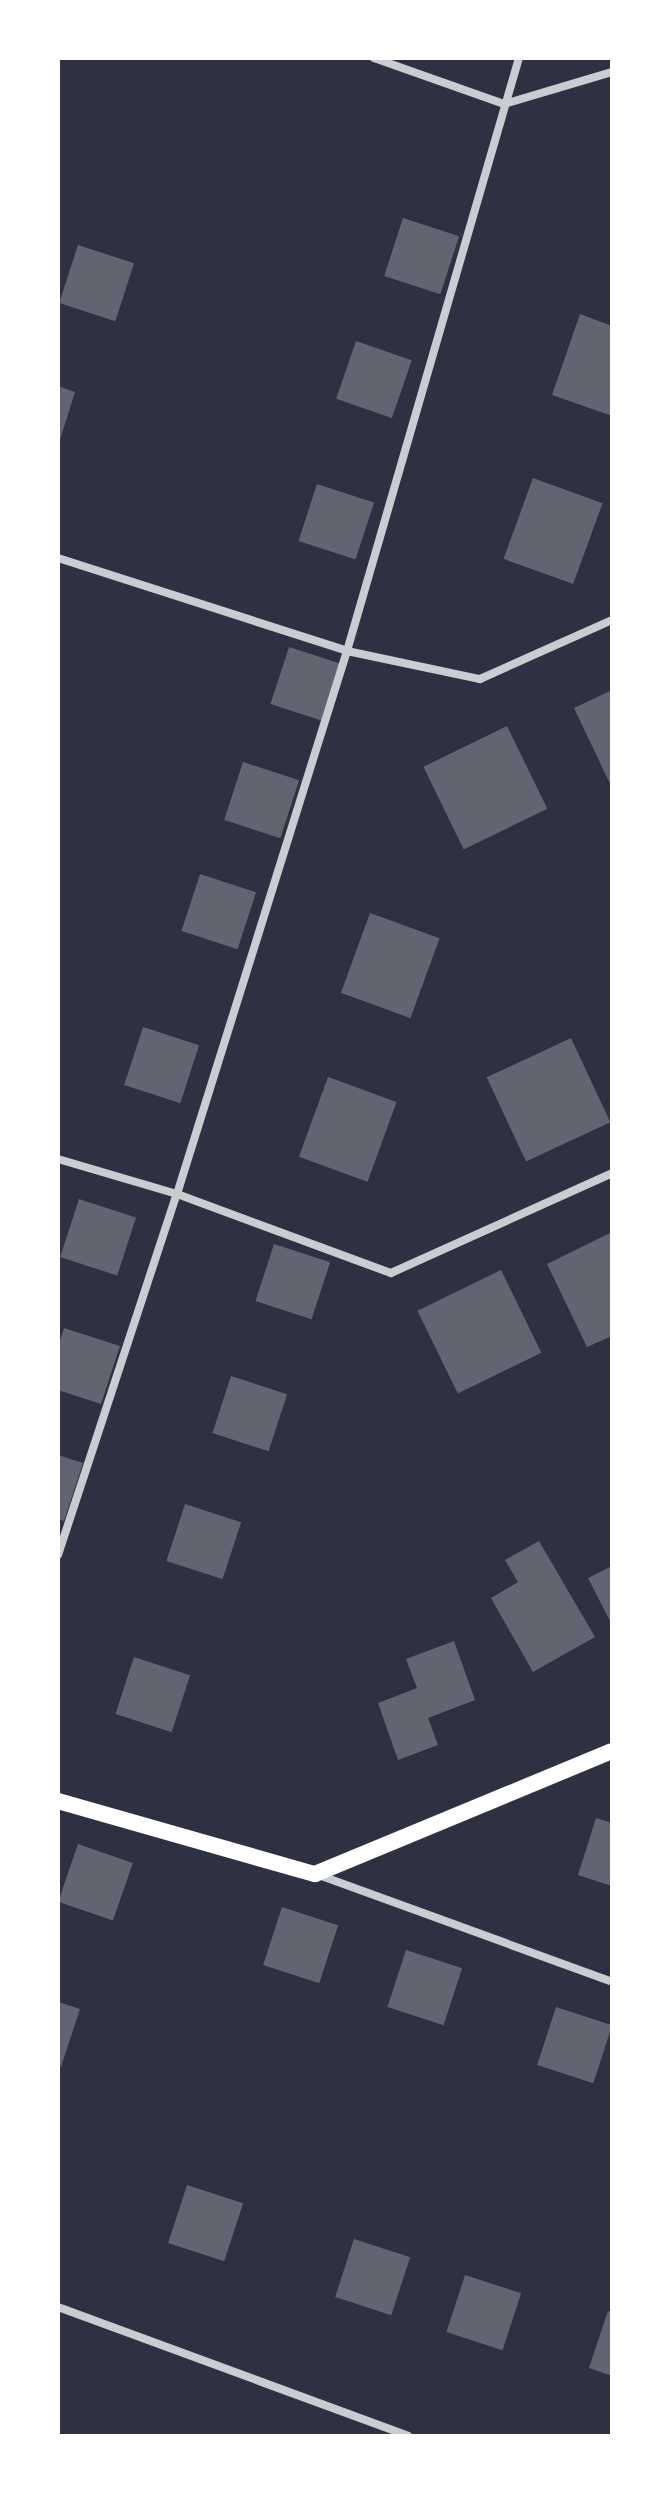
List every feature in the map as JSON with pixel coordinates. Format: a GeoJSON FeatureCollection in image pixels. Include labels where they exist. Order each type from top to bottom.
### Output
{"type":"FeatureCollection","features":[{"type":"Feature","properties":{"kind":"main road"},"geometry":{"type":"LineString","coordinates":[[58,1801],[315,1874],[612,1751]]}},
{"type":"Feature","properties":{"kind":"street"},"geometry":{"type":"LineString","coordinates":[[374,58],[504,104],[612,72]]}},
{"type":"Feature","properties":{"kind":"street"},"geometry":{"type":"LineString","coordinates":[[58,1555],[177,1194],[347,651],[519,58]]}},
{"type":"Feature","properties":{"kind":"street"},"geometry":{"type":"LineString","coordinates":[[58,558],[347,651],[480,679],[612,620]]}},
{"type":"Feature","properties":{"kind":"street"},"geometry":{"type":"LineString","coordinates":[[58,1159],[177,1194],[391,1273],[612,1173]]}},
{"type":"Feature","properties":{"kind":"street"},"geometry":{"type":"LineString","coordinates":[[315,1874],[612,1982]]}},
{"type":"Feature","properties":{"kind":"street"},"geometry":{"type":"LineString","coordinates":[[58,2307],[408,2436]]}},
{"type":"Feature","properties":{"kind":"building"},"geometry":{"type":"Polygon","coordinates":[[[403,218],[459,236],[440,294],[384,276],[403,218]]]}},
{"type":"Feature","properties":{"kind":"building"},"geometry":{"type":"Polygon","coordinates":[[[78,245],[134,263],[115,321],[59,303],[78,245]]]}},
{"type":"Feature","properties":{"kind":"building"},"geometry":{"type":"Polygon","coordinates":[[[580,314],[612,326],[612,416],[552,395],[580,314]]]}},
{"type":"Feature","properties":{"kind":"building"},"geometry":{"type":"Polygon","coordinates":[[[356,341],[412,360],[392,418],[336,399],[356,341]]]}},
{"type":"Feature","properties":{"kind":"building"},"geometry":{"type":"Polygon","coordinates":[[[58,386],[75,392],[59,443],[58,443],[58,386]]]}},
{"type":"Feature","properties":{"kind":"building"},"geometry":{"type":"Polygon","coordinates":[[[533,478],[603,503],[573,584],[504,559],[533,478]]]}},
{"type":"Feature","properties":{"kind":"building"},"geometry":{"type":"Polygon","coordinates":[[[317,484],[374,503],[356,560],[298,541],[317,484]]]}},
{"type":"Feature","properties":{"kind":"building"},"geometry":{"type":"Polygon","coordinates":[[[289,647],[346,666],[328,723],[270,704],[289,647]]]}},
{"type":"Feature","properties":{"kind":"building"},"geometry":{"type":"Polygon","coordinates":[[[612,690],[612,788],[574,708],[612,690]]]}},
{"type":"Feature","properties":{"kind":"building"},"geometry":{"type":"Polygon","coordinates":[[[507,726],[547,809],[464,849],[423,767],[507,726]]]}},
{"type":"Feature","properties":{"kind":"building"},"geometry":{"type":"Polygon","coordinates":[[[243,762],[299,780],[280,838],[224,820],[243,762]]]}},
{"type":"Feature","properties":{"kind":"building"},"geometry":{"type":"Polygon","coordinates":[[[200,874],[256,892],[238,949],[181,931],[200,874]]]}},
{"type":"Feature","properties":{"kind":"building"},"geometry":{"type":"Polygon","coordinates":[[[370,913],[440,938],[410,1018],[341,993],[370,913]]]}},
{"type":"Feature","properties":{"kind":"building"},"geometry":{"type":"Polygon","coordinates":[[[143,1027],[199,1045],[180,1103],[124,1085],[143,1027]]]}},
{"type":"Feature","properties":{"kind":"building"},"geometry":{"type":"Polygon","coordinates":[[[571,1038],[610,1122],[526,1162],[487,1077],[571,1038]]]}},
{"type":"Feature","properties":{"kind":"building"},"geometry":{"type":"Polygon","coordinates":[[[328,1077],[397,1102],[368,1182],[299,1157],[328,1077]]]}},
{"type":"Feature","properties":{"kind":"building"},"geometry":{"type":"Polygon","coordinates":[[[79,1199],[136,1218],[117,1276],[60,1257],[79,1199]]]}},
{"type":"Feature","properties":{"kind":"building"},"geometry":{"type":"Polygon","coordinates":[[[612,1232],[612,1336],[587,1347],[547,1264],[612,1232]]]}},
{"type":"Feature","properties":{"kind":"building"},"geometry":{"type":"Polygon","coordinates":[[[274,1244],[330,1262],[312,1319],[255,1301],[274,1244]]]}},
{"type":"Feature","properties":{"kind":"building"},"geometry":{"type":"Polygon","coordinates":[[[501,1270],[541,1353],[458,1393],[417,1311],[501,1270]]]}},
{"type":"Feature","properties":{"kind":"building"},"geometry":{"type":"Polygon","coordinates":[[[64,1328],[120,1346],[101,1404],[58,1390],[58,1347],[64,1328]]]}},
{"type":"Feature","properties":{"kind":"building"},"geometry":{"type":"Polygon","coordinates":[[[231,1376],[287,1394],[269,1451],[212,1433],[231,1376]]]}},
{"type":"Feature","properties":{"kind":"building"},"geometry":{"type":"Polygon","coordinates":[[[58,1455],[83,1463],[64,1521],[58,1519],[58,1455]]]}},
{"type":"Feature","properties":{"kind":"building"},"geometry":{"type":"Polygon","coordinates":[[[185,1504],[241,1522],[223,1579],[166,1561],[185,1504]]]}},
{"type":"Feature","properties":{"kind":"building"},"geometry":{"type":"Polygon","coordinates":[[[539,1541],[595,1637],[533,1672],[491,1598],[518,1582],[505,1560],[539,1541]]]}},
{"type":"Feature","properties":{"kind":"building"},"geometry":{"type":"Polygon","coordinates":[[[612,1566],[612,1625],[588,1578],[612,1566]]]}},
{"type":"Feature","properties":{"kind":"building"},"geometry":{"type":"Polygon","coordinates":[[[454,1641],[475,1700],[428,1718],[438,1745],[398,1760],[378,1703],[417,1688],[406,1659],[454,1641]]]}},
{"type":"Feature","properties":{"kind":"building"},"geometry":{"type":"Polygon","coordinates":[[[134,1657],[190,1675],[172,1732],[115,1714],[134,1657]]]}},
{"type":"Feature","properties":{"kind":"building"},"geometry":{"type":"Polygon","coordinates":[[[596,1818],[612,1823],[612,1886],[578,1875],[596,1818]]]}},
{"type":"Feature","properties":{"kind":"building"},"geometry":{"type":"Polygon","coordinates":[[[78,1844],[133,1863],[113,1921],[58,1902],[78,1844]]]}},
{"type":"Feature","properties":{"kind":"building"},"geometry":{"type":"Polygon","coordinates":[[[282,1907],[338,1925],[319,1983],[263,1965],[282,1907]]]}},
{"type":"Feature","properties":{"kind":"building"},"geometry":{"type":"Polygon","coordinates":[[[406,1950],[462,1968],[444,2025],[387,2007],[406,1950]]]}},
{"type":"Feature","properties":{"kind":"building"},"geometry":{"type":"Polygon","coordinates":[[[58,2002],[80,2009],[61,2067],[58,2066],[58,2002]]]}},
{"type":"Feature","properties":{"kind":"building"},"geometry":{"type":"Polygon","coordinates":[[[556,2007],[612,2025],[593,2083],[537,2065],[556,2007]]]}},
{"type":"Feature","properties":{"kind":"building"},"geometry":{"type":"Polygon","coordinates":[[[187,2185],[243,2203],[224,2261],[168,2243],[187,2185]]]}},
{"type":"Feature","properties":{"kind":"building"},"geometry":{"type":"Polygon","coordinates":[[[354,2239],[410,2257],[391,2315],[335,2297],[354,2239]]]}},
{"type":"Feature","properties":{"kind":"building"},"geometry":{"type":"Polygon","coordinates":[[[465,2275],[521,2293],[503,2350],[446,2332],[465,2275]]]}},
{"type":"Feature","properties":{"kind":"building"},"geometry":{"type":"Polygon","coordinates":[[[608,2311],[612,2312],[612,2376],[589,2368],[608,2311]]]}}]}
